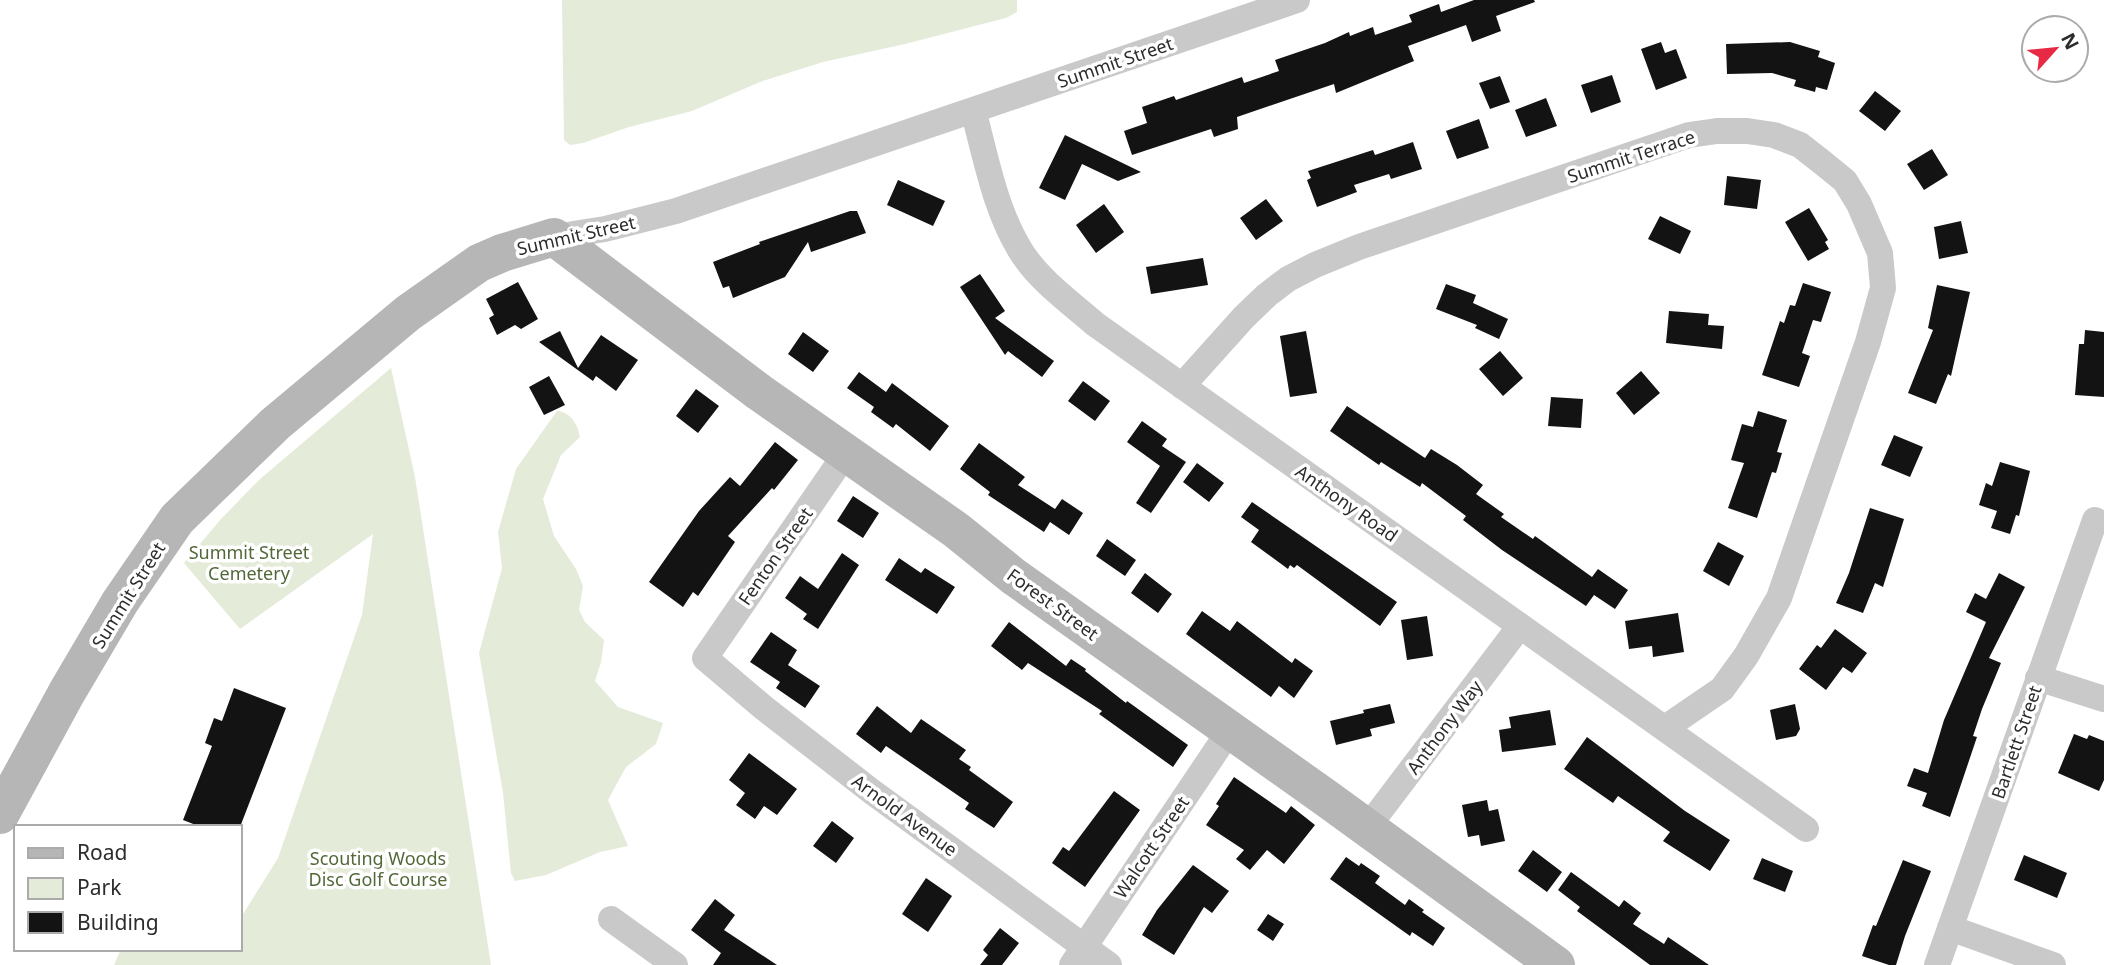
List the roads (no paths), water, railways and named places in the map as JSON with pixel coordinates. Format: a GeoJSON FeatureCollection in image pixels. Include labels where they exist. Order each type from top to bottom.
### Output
{"type":"FeatureCollection","features":[{"type":"Feature","properties":{"kind":"street","name":"Summit Street"},"geometry":{"type":"LineString","coordinates":[[0,816],[67,692],[120,602],[177,519],[275,424],[408,313],[479,264],[502,253],[554,237],[606,229],[676,211],[1297,0]]}},
{"type":"Feature","properties":{"kind":"street","name":"Anthony Road"},"geometry":{"type":"LineString","coordinates":[[973,110],[997,196],[1022,253],[1038,272],[1095,324],[1807,829]]}},
{"type":"Feature","properties":{"kind":"street","name":"Summit Terrace"},"geometry":{"type":"LineString","coordinates":[[1182,386],[1267,295],[1288,279],[1359,247],[1689,135],[1747,131],[1774,135],[1800,145],[1845,181],[1859,204],[1880,253],[1883,288],[1868,342],[1779,598],[1746,656],[1722,689],[1665,728]]}},
{"type":"Feature","properties":{"kind":"street","name":"Forest Street"},"geometry":{"type":"LineString","coordinates":[[554,237],[759,392],[956,530],[1013,576],[1556,965]]}},
{"type":"Feature","properties":{"kind":"street","name":"Fenton Street"},"geometry":{"type":"LineString","coordinates":[[705,658],[846,453]]}},
{"type":"Feature","properties":{"kind":"street","name":"Bartlett Street"},"geometry":{"type":"LineString","coordinates":[[1937,965],[2095,520]]}},
{"type":"Feature","properties":{"kind":"street","name":"Anthony Way"},"geometry":{"type":"LineString","coordinates":[[1367,828],[1520,626]]}},
{"type":"Feature","properties":{"kind":"street","name":"Arnold Avenue"},"geometry":{"type":"LineString","coordinates":[[705,658],[764,708],[1078,957],[1109,965]]}},
{"type":"Feature","properties":{"kind":"street"},"geometry":{"type":"LineString","coordinates":[[2038,678],[2104,699]]}},
{"type":"Feature","properties":{"kind":"street","name":"Walcott Street"},"geometry":{"type":"LineString","coordinates":[[1078,957],[1230,730]]}},
{"type":"Feature","properties":{"kind":"street"},"geometry":{"type":"LineString","coordinates":[[611,919],[675,965]]}},
{"type":"Feature","properties":{"kind":"street"},"geometry":{"type":"LineString","coordinates":[[1950,928],[2053,965]]}},
{"type":"Feature","properties":{"kind":"park label","name":"Summit Street Cemetery"},"geometry":{"type":"Point","coordinates":[249,562]}},
{"type":"Feature","properties":{"kind":"park label","name":"Scouting Woods Disc Golf Course"},"geometry":{"type":"Point","coordinates":[378,868]}}]}
